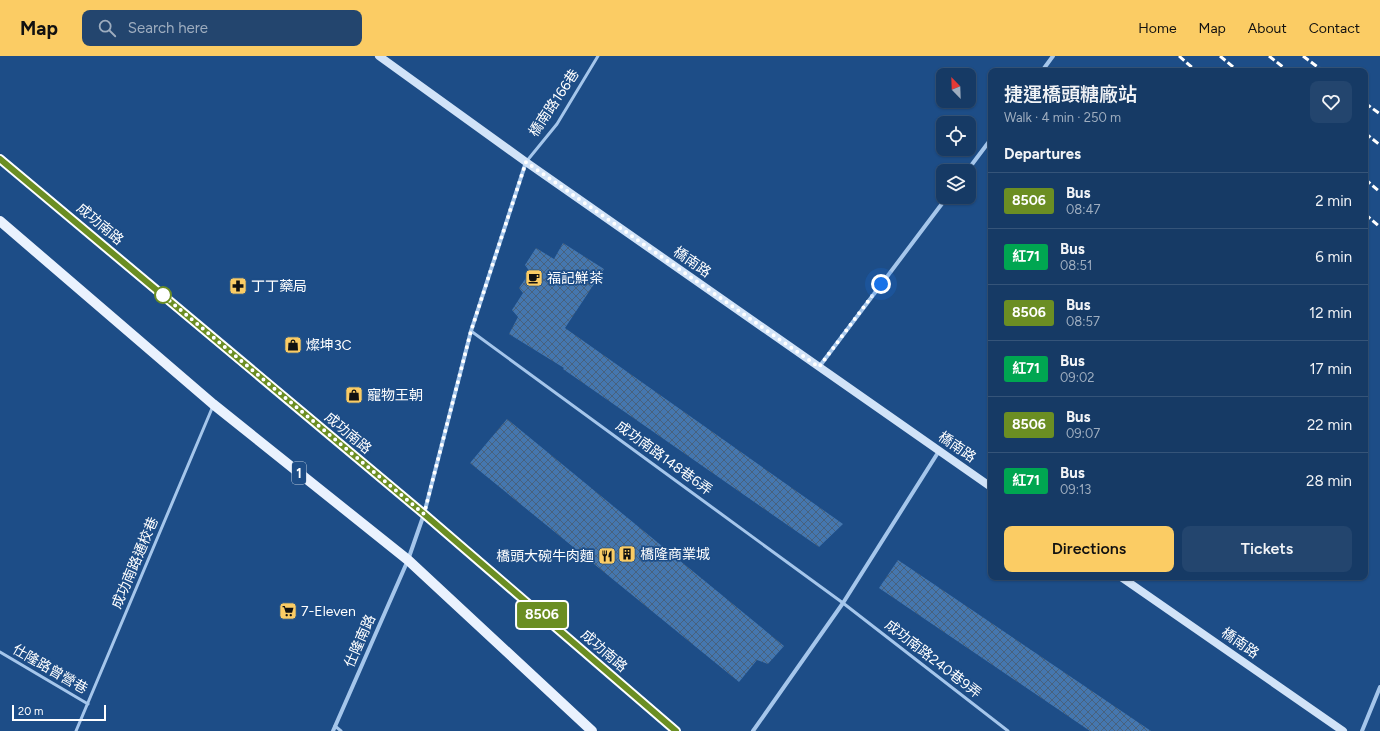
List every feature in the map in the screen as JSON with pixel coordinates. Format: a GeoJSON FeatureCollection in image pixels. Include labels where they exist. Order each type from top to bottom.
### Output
{"type":"FeatureCollection","features":[{"type":"Feature","properties":{"kind":"main road","name":"成功南路"},"geometry":{"type":"LineString","coordinates":[[0,159],[424,514],[676,731]]}},
{"type":"Feature","properties":{"kind":"main road","name":"1"},"geometry":{"type":"LineString","coordinates":[[0,221],[214,404],[408,560],[592,731]]}},
{"type":"Feature","properties":{"kind":"street","name":"橋南路"},"geometry":{"type":"LineString","coordinates":[[379,56],[526,162],[988,485]]}},
{"type":"Feature","properties":{"kind":"street"},"geometry":{"type":"LineString","coordinates":[[1044,68],[1053,56]]}},
{"type":"Feature","properties":{"kind":"street"},"geometry":{"type":"LineString","coordinates":[[972,164],[988,143]]}},
{"type":"Feature","properties":{"kind":"street","name":"仕隆南路"},"geometry":{"type":"LineString","coordinates":[[333,731],[408,560],[424,514],[471,331],[526,162]]}},
{"type":"Feature","properties":{"kind":"street"},"geometry":{"type":"LineString","coordinates":[[819,367],[942,204]]}},
{"type":"Feature","properties":{"kind":"street"},"geometry":{"type":"LineString","coordinates":[[753,731],[844,603],[939,451]]}},
{"type":"Feature","properties":{"kind":"street","name":"橋南路"},"geometry":{"type":"LineString","coordinates":[[1125,580],[1343,731]]}},
{"type":"Feature","properties":{"kind":"street"},"geometry":{"type":"LineString","coordinates":[[1362,731],[1380,687]]}},
{"type":"Feature","properties":{"kind":"lane","name":"橋南路166巷"},"geometry":{"type":"LineString","coordinates":[[526,162],[557,124],[598,56]]}},
{"type":"Feature","properties":{"kind":"lane","name":"成功南路148巷6弄"},"geometry":{"type":"LineString","coordinates":[[471,331],[844,603]]}},
{"type":"Feature","properties":{"kind":"lane","name":"成功南路通校巷"},"geometry":{"type":"LineString","coordinates":[[76,731],[214,404]]}},
{"type":"Feature","properties":{"kind":"lane","name":"成功南路240巷9弄"},"geometry":{"type":"LineString","coordinates":[[844,603],[1008,731]]}},
{"type":"Feature","properties":{"kind":"lane","name":"仕隆路曾營巷"},"geometry":{"type":"LineString","coordinates":[[0,652],[88,704]]}},
{"type":"Feature","properties":{"kind":"lane"},"geometry":{"type":"LineString","coordinates":[[335,725],[341,731]]}},
{"type":"Feature","properties":{"kind":"building"},"geometry":{"type":"Polygon","coordinates":[[[563,243],[604,269],[565,328],[843,524],[819,547],[563,369],[564,368],[509,334],[518,317],[512,310],[523,293],[519,288],[530,272],[525,265],[536,248],[554,259],[563,243]]]}},
{"type":"Feature","properties":{"kind":"building","name":"橋隆商業城"},"geometry":{"type":"Polygon","coordinates":[[[507,419],[784,646],[768,664],[757,660],[739,682],[470,463],[507,419]]]}},
{"type":"Feature","properties":{"kind":"building"},"geometry":{"type":"Polygon","coordinates":[[[898,560],[1151,731],[1090,731],[879,588],[898,560]]]}},
{"type":"Feature","properties":{"kind":"railway"},"geometry":{"type":"LineString","coordinates":[[1179,56],[1193,68]]}},
{"type":"Feature","properties":{"kind":"railway"},"geometry":{"type":"LineString","coordinates":[[1220,56],[1234,68]]}},
{"type":"Feature","properties":{"kind":"railway"},"geometry":{"type":"LineString","coordinates":[[1269,56],[1284,68]]}},
{"type":"Feature","properties":{"kind":"railway"},"geometry":{"type":"LineString","coordinates":[[1303,56],[1319,68]]}},
{"type":"Feature","properties":{"kind":"railway"},"geometry":{"type":"LineString","coordinates":[[1368,105],[1380,114]]}},
{"type":"Feature","properties":{"kind":"railway"},"geometry":{"type":"LineString","coordinates":[[1368,135],[1380,145]]}},
{"type":"Feature","properties":{"kind":"railway"},"geometry":{"type":"LineString","coordinates":[[1368,182],[1380,192]]}},
{"type":"Feature","properties":{"kind":"railway"},"geometry":{"type":"LineString","coordinates":[[1368,217],[1380,227]]}},
{"type":"Feature","properties":{"kind":"bus line","name":"8506"},"geometry":{"type":"LineString","coordinates":[[0,159],[424,514],[676,731]]}},
{"type":"Feature","properties":{"kind":"place","name":"福記鮮茶"},"geometry":{"type":"Point","coordinates":[534,278]}},
{"type":"Feature","properties":{"kind":"place","name":"丁丁藥局"},"geometry":{"type":"Point","coordinates":[238,286]}},
{"type":"Feature","properties":{"kind":"place","name":"燦坤3C"},"geometry":{"type":"Point","coordinates":[293,345]}},
{"type":"Feature","properties":{"kind":"place","name":"寵物王朝"},"geometry":{"type":"Point","coordinates":[354,395]}},
{"type":"Feature","properties":{"kind":"place","name":"橋隆商業城"},"geometry":{"type":"Point","coordinates":[627,554]}},
{"type":"Feature","properties":{"kind":"place","name":"橋頭大碗牛肉麵"},"geometry":{"type":"Point","coordinates":[607,556]}},
{"type":"Feature","properties":{"kind":"place","name":"7-Eleven"},"geometry":{"type":"Point","coordinates":[288,611]}},
{"type":"Feature","properties":{"kind":"route"},"geometry":{"type":"LineString","coordinates":[[163,295],[158,291],[424,514],[471,331],[526,162],[819,367],[881,284]]}}]}
